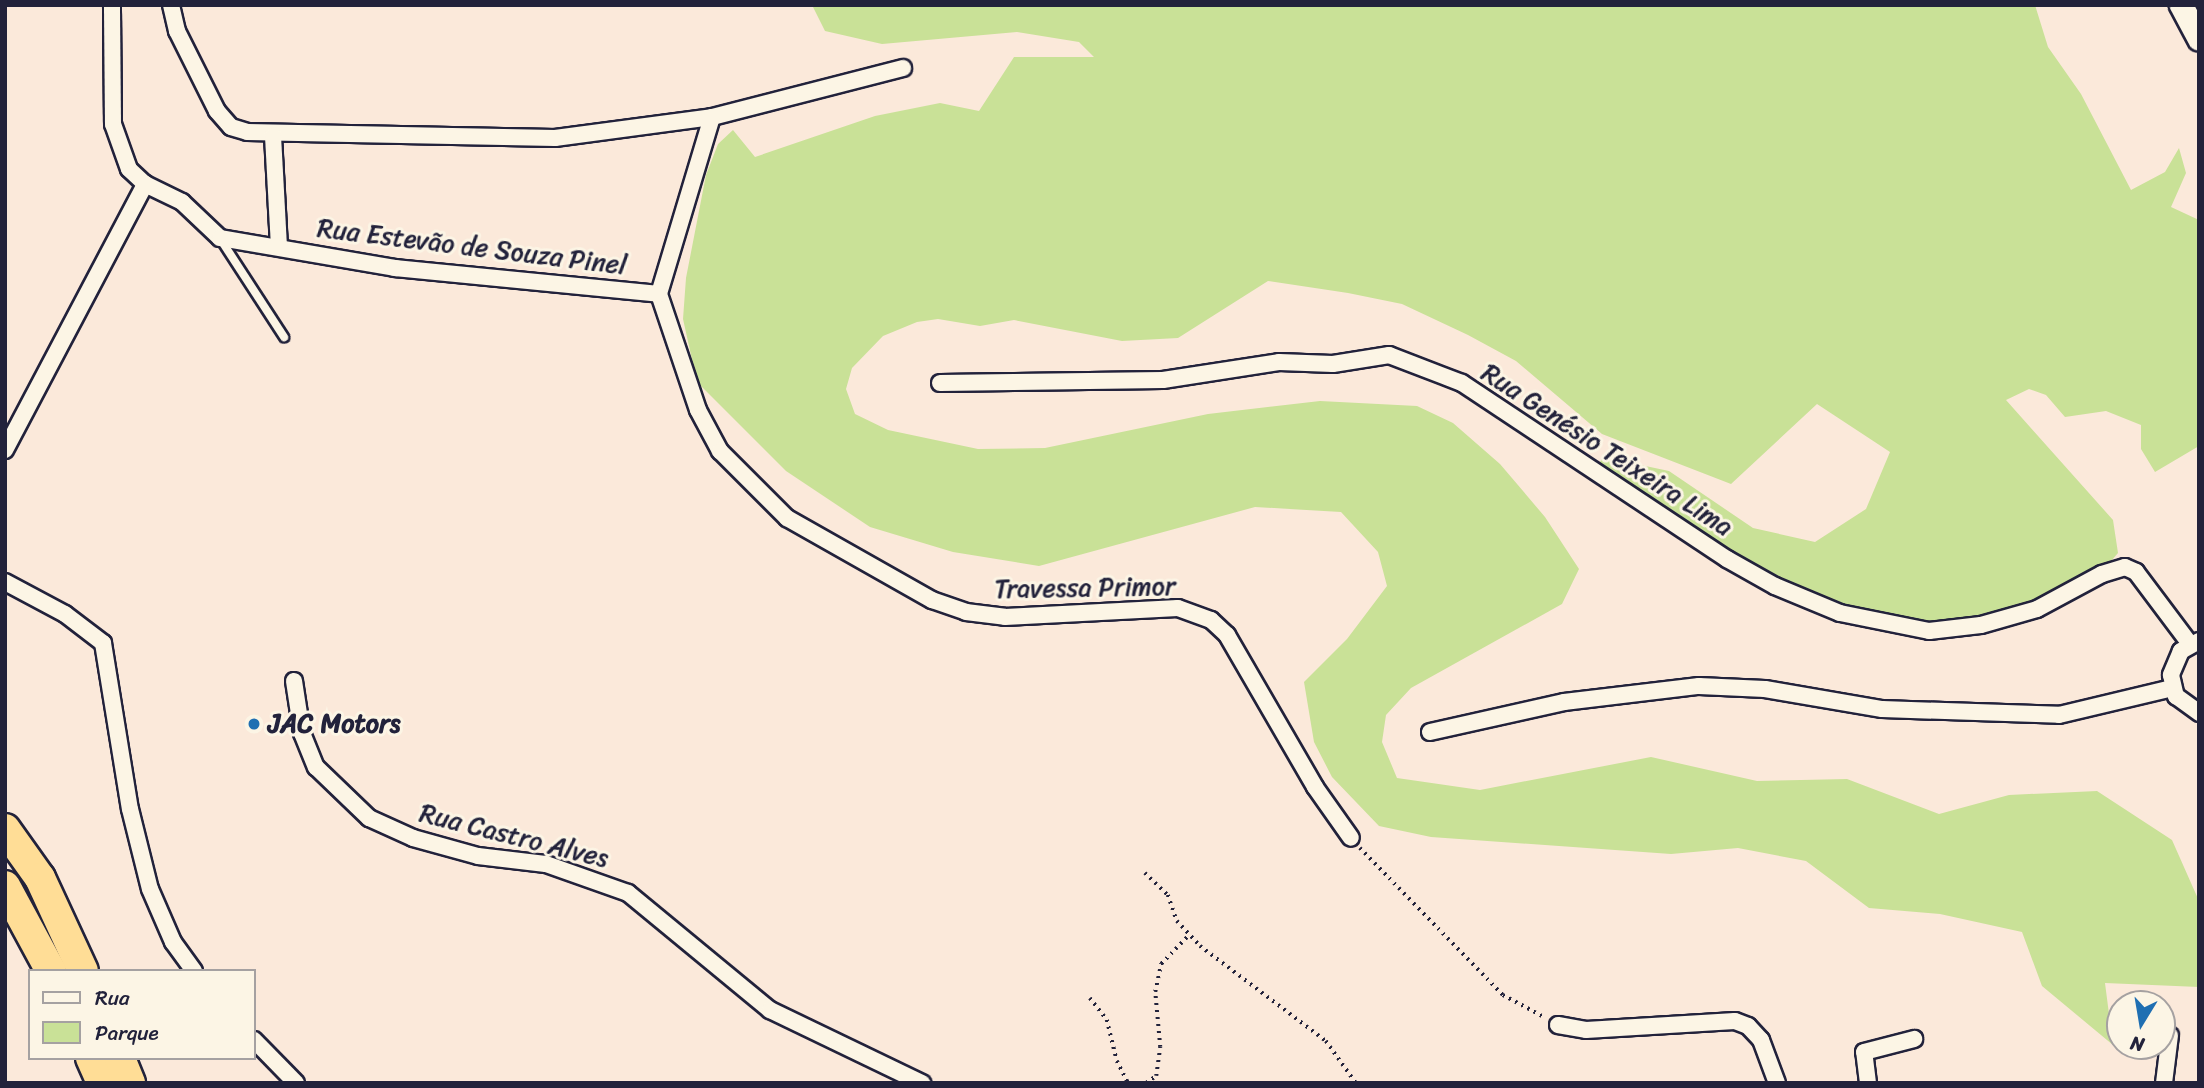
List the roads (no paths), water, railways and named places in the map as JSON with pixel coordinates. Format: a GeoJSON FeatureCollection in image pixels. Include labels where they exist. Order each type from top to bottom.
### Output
{"type":"FeatureCollection","features":[{"type":"Feature","properties":{"kind":"highway"},"geometry":{"type":"LineString","coordinates":[[5,829],[40,878],[82,969]]}},
{"type":"Feature","properties":{"kind":"highway"},"geometry":{"type":"LineString","coordinates":[[5,886],[50,969]]}},
{"type":"Feature","properties":{"kind":"highway"},"geometry":{"type":"LineString","coordinates":[[92,1060],[102,1083]]}},
{"type":"Feature","properties":{"kind":"highway"},"geometry":{"type":"LineString","coordinates":[[121,1060],[130,1083]]}},
{"type":"Feature","properties":{"kind":"street"},"geometry":{"type":"LineString","coordinates":[[112,5],[113,124],[129,169],[145,184],[182,202],[220,238]]}},
{"type":"Feature","properties":{"kind":"street"},"geometry":{"type":"LineString","coordinates":[[170,5],[177,31],[217,111],[231,127],[273,136],[555,138],[712,117],[772,105],[903,68]]}},
{"type":"Feature","properties":{"kind":"street"},"geometry":{"type":"LineString","coordinates":[[2181,5],[2199,39]]}},
{"type":"Feature","properties":{"kind":"street"},"geometry":{"type":"LineString","coordinates":[[659,294],[712,117]]}},
{"type":"Feature","properties":{"kind":"street","name":"Rua Estevão de Souza Pinel"},"geometry":{"type":"LineString","coordinates":[[273,136],[279,247]]}},
{"type":"Feature","properties":{"kind":"street"},"geometry":{"type":"LineString","coordinates":[[5,450],[145,184]]}},
{"type":"Feature","properties":{"kind":"street","name":"Rua Estevão de Souza Pinel"},"geometry":{"type":"LineString","coordinates":[[220,238],[395,268],[659,294]]}},
{"type":"Feature","properties":{"kind":"street","name":"Travessa Primor"},"geometry":{"type":"LineString","coordinates":[[659,294],[698,410],[720,451],[787,518],[932,600],[966,612],[1005,617],[1178,608],[1197,612],[1227,635],[1315,788],[1351,838]]}},
{"type":"Feature","properties":{"kind":"street","name":"Rua Genésio Teixeira Lima"},"geometry":{"type":"LineString","coordinates":[[940,383],[1163,380],[1279,362],[1333,364],[1389,355],[1462,383],[1727,559],[1775,586],[1840,613],[1929,631],[1981,625],[2037,609],[2102,574],[2125,567],[2136,572],[2194,642]]}},
{"type":"Feature","properties":{"kind":"street"},"geometry":{"type":"LineString","coordinates":[[5,582],[65,614],[103,643],[130,809],[150,889],[173,942],[193,969]]}},
{"type":"Feature","properties":{"kind":"street"},"geometry":{"type":"LineString","coordinates":[[2194,642],[2174,662],[2172,688],[2184,705],[2199,713]]}},
{"type":"Feature","properties":{"kind":"street","name":"Rua Castro Alves"},"geometry":{"type":"LineString","coordinates":[[294,681],[302,733],[316,766],[369,818],[413,838],[478,856],[546,864],[628,893],[770,1010],[922,1083]]}},
{"type":"Feature","properties":{"kind":"street"},"geometry":{"type":"LineString","coordinates":[[1430,732],[1564,702],[1699,686],[1765,689],[1882,709],[2059,715],[2172,688]]}},
{"type":"Feature","properties":{"kind":"street"},"geometry":{"type":"LineString","coordinates":[[1558,1025],[1586,1030],[1735,1021],[1748,1026],[1761,1040],[1777,1083]]}},
{"type":"Feature","properties":{"kind":"street"},"geometry":{"type":"LineString","coordinates":[[1868,1083],[1864,1052],[1914,1039]]}},
{"type":"Feature","properties":{"kind":"street"},"geometry":{"type":"LineString","coordinates":[[256,1042],[296,1083]]}},
{"type":"Feature","properties":{"kind":"street"},"geometry":{"type":"LineString","coordinates":[[2164,1083],[2167,1060]]}},
{"type":"Feature","properties":{"kind":"lane"},"geometry":{"type":"LineString","coordinates":[[220,238],[284,337]]}},
{"type":"Feature","properties":{"kind":"place","name":"JAC Motors"},"geometry":{"type":"Point","coordinates":[254,724]}}]}
